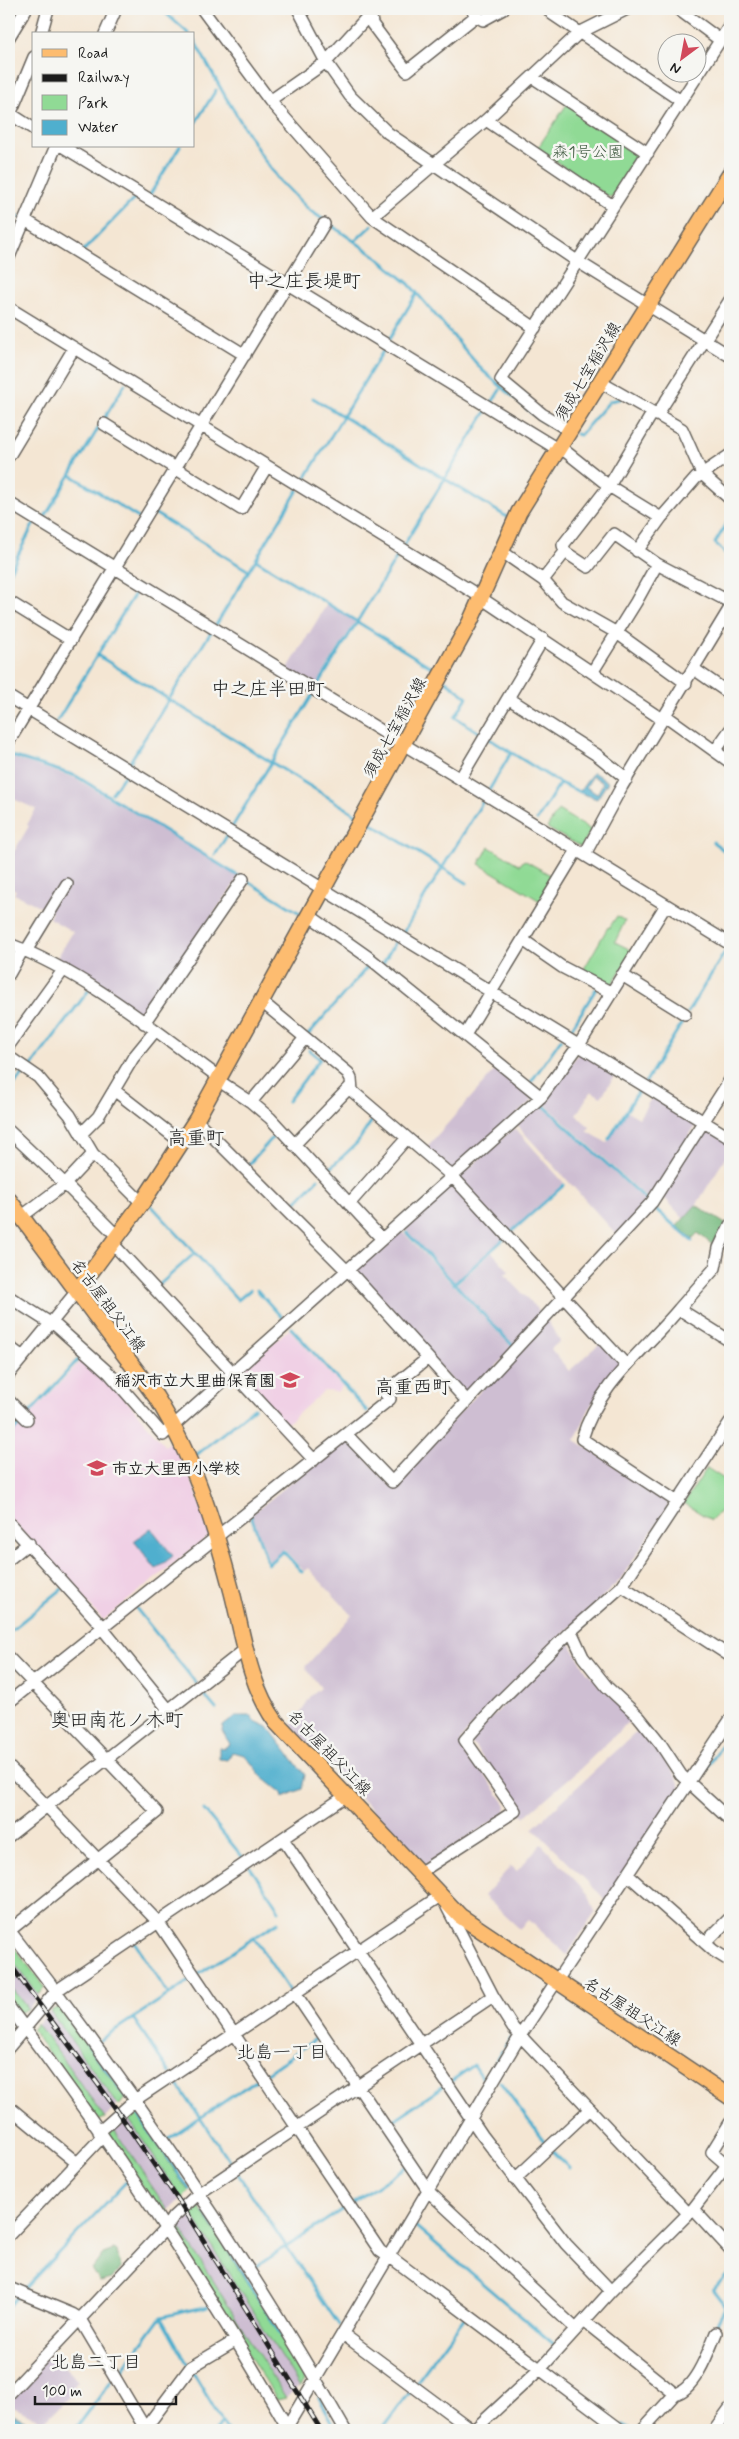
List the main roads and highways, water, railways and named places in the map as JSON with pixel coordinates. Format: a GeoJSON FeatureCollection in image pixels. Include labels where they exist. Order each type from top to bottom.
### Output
{"type":"FeatureCollection","features":[{"type":"Feature","properties":{"kind":"main road","name":"須成七宝稲沢線"},"geometry":{"type":"LineString","coordinates":[[77,1291],[142,1203],[182,1143],[220,1080],[470,622],[519,512],[730,174]]}},
{"type":"Feature","properties":{"kind":"main road","name":"名古屋祖父江線"},"geometry":{"type":"LineString","coordinates":[[13,1210],[77,1291],[156,1397],[174,1425],[201,1487],[218,1537],[254,1676],[269,1712],[297,1745],[347,1795],[460,1916],[730,2097]]}},
{"type":"Feature","properties":{"kind":"water"},"geometry":{"type":"Polygon","coordinates":[[[593,772],[608,782],[597,799],[580,793],[593,772]],[[593,776],[586,787],[597,794],[603,783],[593,776]]]}},
{"type":"Feature","properties":{"kind":"water"},"geometry":{"type":"Polygon","coordinates":[[[151,1528],[173,1556],[156,1569],[134,1541],[151,1528]]]}},
{"type":"Feature","properties":{"kind":"water"},"geometry":{"type":"Polygon","coordinates":[[[236,1716],[252,1716],[253,1720],[268,1727],[305,1775],[302,1789],[283,1797],[282,1793],[262,1777],[245,1755],[232,1752],[228,1760],[219,1759],[219,1747],[224,1748],[230,1744],[222,1731],[223,1726],[236,1716]]]}},
{"type":"Feature","properties":{"kind":"water"},"geometry":{"type":"Polygon","coordinates":[[[9,2413],[47,2430],[31,2430],[9,2420],[9,2413]]]}},
{"type":"Feature","properties":{"kind":"waterway"},"geometry":{"type":"LineString","coordinates":[[161,9],[187,32]]}},
{"type":"Feature","properties":{"kind":"waterway"},"geometry":{"type":"LineString","coordinates":[[195,42],[225,96],[263,158],[280,181],[308,209],[374,255],[409,284],[482,370],[538,418],[561,432]]}},
{"type":"Feature","properties":{"kind":"waterway"},"geometry":{"type":"LineString","coordinates":[[195,123],[216,90]]}},
{"type":"Feature","properties":{"kind":"waterway"},"geometry":{"type":"LineString","coordinates":[[149,196],[179,148]]}},
{"type":"Feature","properties":{"kind":"waterway"},"geometry":{"type":"LineString","coordinates":[[82,252],[137,196]]}},
{"type":"Feature","properties":{"kind":"waterway"},"geometry":{"type":"LineString","coordinates":[[9,211],[21,218]]}},
{"type":"Feature","properties":{"kind":"waterway"},"geometry":{"type":"LineString","coordinates":[[355,241],[372,225]]}},
{"type":"Feature","properties":{"kind":"waterway"},"geometry":{"type":"LineString","coordinates":[[388,341],[417,293]]}},
{"type":"Feature","properties":{"kind":"waterway"},"geometry":{"type":"LineString","coordinates":[[303,482],[385,348]]}},
{"type":"Feature","properties":{"kind":"waterway"},"geometry":{"type":"LineString","coordinates":[[43,520],[125,384]]}},
{"type":"Feature","properties":{"kind":"waterway"},"geometry":{"type":"LineString","coordinates":[[491,404],[500,390]]}},
{"type":"Feature","properties":{"kind":"waterway"},"geometry":{"type":"LineString","coordinates":[[313,398],[507,517]]}},
{"type":"Feature","properties":{"kind":"waterway"},"geometry":{"type":"LineString","coordinates":[[576,434],[580,435],[610,401],[620,399]]}},
{"type":"Feature","properties":{"kind":"waterway"},"geometry":{"type":"LineString","coordinates":[[404,545],[487,410]]}},
{"type":"Feature","properties":{"kind":"waterway"},"geometry":{"type":"LineString","coordinates":[[71,475],[140,519]]}},
{"type":"Feature","properties":{"kind":"waterway"},"geometry":{"type":"LineString","coordinates":[[216,625],[298,490]]}},
{"type":"Feature","properties":{"kind":"waterway"},"geometry":{"type":"LineString","coordinates":[[153,515],[154,513],[249,571]]}},
{"type":"Feature","properties":{"kind":"waterway"},"geometry":{"type":"LineString","coordinates":[[730,518],[715,543],[730,558]]}},
{"type":"Feature","properties":{"kind":"waterway"},"geometry":{"type":"LineString","coordinates":[[9,573],[34,523]]}},
{"type":"Feature","properties":{"kind":"waterway"},"geometry":{"type":"LineString","coordinates":[[317,687],[400,552]]}},
{"type":"Feature","properties":{"kind":"waterway"},"geometry":{"type":"LineString","coordinates":[[256,560],[436,670]]}},
{"type":"Feature","properties":{"kind":"waterway"},"geometry":{"type":"LineString","coordinates":[[57,721],[139,587],[141,588]]}},
{"type":"Feature","properties":{"kind":"waterway"},"geometry":{"type":"LineString","coordinates":[[128,765],[211,632]]}},
{"type":"Feature","properties":{"kind":"waterway"},"geometry":{"type":"LineString","coordinates":[[97,655],[357,815]]}},
{"type":"Feature","properties":{"kind":"waterway"},"geometry":{"type":"LineString","coordinates":[[446,681],[467,697],[455,717],[483,735]]}},
{"type":"Feature","properties":{"kind":"waterway"},"geometry":{"type":"LineString","coordinates":[[231,829],[313,694]]}},
{"type":"Feature","properties":{"kind":"waterway"},"geometry":{"type":"LineString","coordinates":[[488,738],[560,783],[580,792]]}},
{"type":"Feature","properties":{"kind":"waterway"},"geometry":{"type":"LineString","coordinates":[[488,792],[511,753]]}},
{"type":"Feature","properties":{"kind":"waterway"},"geometry":{"type":"LineString","coordinates":[[9,755],[76,776],[240,877]]}},
{"type":"Feature","properties":{"kind":"waterway"},"geometry":{"type":"LineString","coordinates":[[112,793],[126,773]]}},
{"type":"Feature","properties":{"kind":"waterway"},"geometry":{"type":"LineString","coordinates":[[537,820],[560,783]]}},
{"type":"Feature","properties":{"kind":"waterway"},"geometry":{"type":"LineString","coordinates":[[402,934],[485,798]]}},
{"type":"Feature","properties":{"kind":"waterway"},"geometry":{"type":"LineString","coordinates":[[369,822],[467,883]]}},
{"type":"Feature","properties":{"kind":"waterway"},"geometry":{"type":"LineString","coordinates":[[215,855],[228,834]]}},
{"type":"Feature","properties":{"kind":"waterway"},"geometry":{"type":"LineString","coordinates":[[713,842],[730,855]]}},
{"type":"Feature","properties":{"kind":"waterway"},"geometry":{"type":"LineString","coordinates":[[246,880],[303,915]]}},
{"type":"Feature","properties":{"kind":"waterway"},"geometry":{"type":"LineString","coordinates":[[382,965],[397,939]]}},
{"type":"Feature","properties":{"kind":"waterway"},"geometry":{"type":"LineString","coordinates":[[688,1012],[728,947],[730,949]]}},
{"type":"Feature","properties":{"kind":"waterway"},"geometry":{"type":"LineString","coordinates":[[308,1035],[370,964]]}},
{"type":"Feature","properties":{"kind":"waterway"},"geometry":{"type":"LineString","coordinates":[[568,1034],[596,989]]}},
{"type":"Feature","properties":{"kind":"waterway"},"geometry":{"type":"LineString","coordinates":[[31,1067],[89,990]]}},
{"type":"Feature","properties":{"kind":"waterway"},"geometry":{"type":"LineString","coordinates":[[645,1083],[685,1018]]}},
{"type":"Feature","properties":{"kind":"waterway"},"geometry":{"type":"LineString","coordinates":[[531,1082],[561,1039]]}},
{"type":"Feature","properties":{"kind":"waterway"},"geometry":{"type":"LineString","coordinates":[[288,1101],[320,1059],[309,1050]]}},
{"type":"Feature","properties":{"kind":"waterway"},"geometry":{"type":"LineString","coordinates":[[9,1090],[25,1072]]}},
{"type":"Feature","properties":{"kind":"waterway"},"geometry":{"type":"LineString","coordinates":[[609,1139],[641,1087]]}},
{"type":"Feature","properties":{"kind":"waterway"},"geometry":{"type":"LineString","coordinates":[[541,1103],[647,1201]]}},
{"type":"Feature","properties":{"kind":"waterway"},"geometry":{"type":"LineString","coordinates":[[325,1173],[357,1143],[375,1116]]}},
{"type":"Feature","properties":{"kind":"waterway"},"geometry":{"type":"LineString","coordinates":[[248,1165],[277,1133]]}},
{"type":"Feature","properties":{"kind":"waterway"},"geometry":{"type":"LineString","coordinates":[[290,1208],[318,1179]]}},
{"type":"Feature","properties":{"kind":"waterway"},"geometry":{"type":"LineString","coordinates":[[509,1234],[564,1185]]}},
{"type":"Feature","properties":{"kind":"waterway"},"geometry":{"type":"LineString","coordinates":[[149,1203],[238,1300],[250,1290]]}},
{"type":"Feature","properties":{"kind":"waterway"},"geometry":{"type":"LineString","coordinates":[[652,1206],[692,1241]]}},
{"type":"Feature","properties":{"kind":"waterway"},"geometry":{"type":"LineString","coordinates":[[407,1233],[513,1346]]}},
{"type":"Feature","properties":{"kind":"waterway"},"geometry":{"type":"LineString","coordinates":[[454,1284],[505,1238]]}},
{"type":"Feature","properties":{"kind":"waterway"},"geometry":{"type":"LineString","coordinates":[[158,1286],[195,1253]]}},
{"type":"Feature","properties":{"kind":"waterway"},"geometry":{"type":"LineString","coordinates":[[257,1290],[285,1321]]}},
{"type":"Feature","properties":{"kind":"waterway"},"geometry":{"type":"LineString","coordinates":[[291,1328],[367,1411]]}},
{"type":"Feature","properties":{"kind":"waterway"},"geometry":{"type":"LineString","coordinates":[[28,1415],[83,1354]]}},
{"type":"Feature","properties":{"kind":"waterway"},"geometry":{"type":"LineString","coordinates":[[195,1456],[254,1408]]}},
{"type":"Feature","properties":{"kind":"waterway"},"geometry":{"type":"LineString","coordinates":[[9,1436],[23,1421]]}},
{"type":"Feature","properties":{"kind":"waterway"},"geometry":{"type":"LineString","coordinates":[[251,1515],[268,1564],[283,1551],[302,1572]]}},
{"type":"Feature","properties":{"kind":"waterway"},"geometry":{"type":"LineString","coordinates":[[9,1632],[62,1589]]}},
{"type":"Feature","properties":{"kind":"waterway"},"geometry":{"type":"LineString","coordinates":[[135,1607],[196,1683]]}},
{"type":"Feature","properties":{"kind":"waterway"},"geometry":{"type":"LineString","coordinates":[[200,1690],[216,1709]]}},
{"type":"Feature","properties":{"kind":"waterway"},"geometry":{"type":"LineString","coordinates":[[706,1770],[730,1732]]}},
{"type":"Feature","properties":{"kind":"waterway"},"geometry":{"type":"LineString","coordinates":[[204,1810],[245,1860]]}},
{"type":"Feature","properties":{"kind":"waterway"},"geometry":{"type":"LineString","coordinates":[[250,1867],[279,1910]]}},
{"type":"Feature","properties":{"kind":"waterway"},"geometry":{"type":"LineString","coordinates":[[199,1974],[278,1922]]}},
{"type":"Feature","properties":{"kind":"waterway"},"geometry":{"type":"LineString","coordinates":[[254,1938],[290,1992]]}},
{"type":"Feature","properties":{"kind":"waterway"},"geometry":{"type":"LineString","coordinates":[[135,1943],[169,1995]]}},
{"type":"Feature","properties":{"kind":"waterway"},"geometry":{"type":"LineString","coordinates":[[100,2040],[192,1979]]}},
{"type":"Feature","properties":{"kind":"waterway"},"geometry":{"type":"LineString","coordinates":[[133,2018],[170,2073]]}},
{"type":"Feature","properties":{"kind":"waterway"},"geometry":{"type":"LineString","coordinates":[[76,2028],[127,2098]]}},
{"type":"Feature","properties":{"kind":"waterway"},"geometry":{"type":"LineString","coordinates":[[265,2074],[320,2036]]}},
{"type":"Feature","properties":{"kind":"waterway"},"geometry":{"type":"LineString","coordinates":[[505,2046],[511,2037]]}},
{"type":"Feature","properties":{"kind":"waterway"},"geometry":{"type":"LineString","coordinates":[[450,2082],[474,2065],[484,2080],[502,2051]]}},
{"type":"Feature","properties":{"kind":"waterway"},"geometry":{"type":"LineString","coordinates":[[169,2139],[259,2078]]}},
{"type":"Feature","properties":{"kind":"waterway"},"geometry":{"type":"LineString","coordinates":[[174,2079],[233,2167]]}},
{"type":"Feature","properties":{"kind":"waterway"},"geometry":{"type":"LineString","coordinates":[[500,2082],[547,2145]]}},
{"type":"Feature","properties":{"kind":"waterway"},"geometry":{"type":"LineString","coordinates":[[387,2125],[444,2086]]}},
{"type":"Feature","properties":{"kind":"waterway"},"geometry":{"type":"LineString","coordinates":[[135,2110],[190,2190]]}},
{"type":"Feature","properties":{"kind":"waterway"},"geometry":{"type":"LineString","coordinates":[[551,2150],[569,2168]]}},
{"type":"Feature","properties":{"kind":"waterway"},"geometry":{"type":"LineString","coordinates":[[352,2203],[407,2166]]}},
{"type":"Feature","properties":{"kind":"waterway"},"geometry":{"type":"LineString","coordinates":[[238,2174],[339,2325]]}},
{"type":"Feature","properties":{"kind":"waterway"},"geometry":{"type":"LineString","coordinates":[[23,2290],[127,2181]]}},
{"type":"Feature","properties":{"kind":"waterway"},"geometry":{"type":"LineString","coordinates":[[254,2268],[346,2207]]}},
{"type":"Feature","properties":{"kind":"waterway"},"geometry":{"type":"LineString","coordinates":[[205,2212],[307,2377]]}},
{"type":"Feature","properties":{"kind":"waterway"},"geometry":{"type":"LineString","coordinates":[[414,2225],[556,2346]]}},
{"type":"Feature","properties":{"kind":"waterway"},"geometry":{"type":"LineString","coordinates":[[713,2331],[726,2307],[713,2290],[730,2271]]}},
{"type":"Feature","properties":{"kind":"waterway"},"geometry":{"type":"LineString","coordinates":[[9,2306],[18,2296]]}},
{"type":"Feature","properties":{"kind":"waterway"},"geometry":{"type":"LineString","coordinates":[[118,2376],[161,2317],[209,2306]]}},
{"type":"Feature","properties":{"kind":"waterway"},"geometry":{"type":"LineString","coordinates":[[161,2317],[188,2365]]}},
{"type":"Feature","properties":{"kind":"waterway"},"geometry":{"type":"LineString","coordinates":[[416,2383],[465,2317]]}},
{"type":"Feature","properties":{"kind":"waterway"},"geometry":{"type":"LineString","coordinates":[[192,2371],[227,2430]]}},
{"type":"Feature","properties":{"kind":"waterway"},"geometry":{"type":"LineString","coordinates":[[75,2430],[112,2380]]}},
{"type":"Feature","properties":{"kind":"waterway"},"geometry":{"type":"LineString","coordinates":[[381,2430],[411,2390]]}},
{"type":"Feature","properties":{"kind":"waterway"},"geometry":{"type":"LineString","coordinates":[[319,2398],[337,2430]]}},
{"type":"Feature","properties":{"kind":"waterway"},"geometry":{"type":"LineString","coordinates":[[216,2430],[222,2422]]}},
{"type":"Feature","properties":{"kind":"waterway"},"geometry":{"type":"LineString","coordinates":[[624,2425],[630,2430]]}},
{"type":"Feature","properties":{"kind":"railway"},"geometry":{"type":"LineString","coordinates":[[9,1963],[114,2106],[179,2201],[321,2430]]}},
{"type":"Feature","properties":{"kind":"place","name":"稲沢市立大里曲保育園"},"geometry":{"type":"Point","coordinates":[290,1380]}},
{"type":"Feature","properties":{"kind":"place","name":"市立大里西小学校"},"geometry":{"type":"Point","coordinates":[97,1468]}},
{"type":"Feature","properties":{"kind":"district","name":"中之庄長堤町"},"geometry":{"type":"Point","coordinates":[304,280]}},
{"type":"Feature","properties":{"kind":"district","name":"中之庄半田町"},"geometry":{"type":"Point","coordinates":[268,688]}},
{"type":"Feature","properties":{"kind":"district","name":"高重町"},"geometry":{"type":"Point","coordinates":[196,1137]}},
{"type":"Feature","properties":{"kind":"district","name":"高重西町"},"geometry":{"type":"Point","coordinates":[413,1386]}},
{"type":"Feature","properties":{"kind":"district","name":"奥田南花ノ木町"},"geometry":{"type":"Point","coordinates":[117,1719]}},
{"type":"Feature","properties":{"kind":"district","name":"北島一丁目"},"geometry":{"type":"Point","coordinates":[282,2052]}},
{"type":"Feature","properties":{"kind":"district","name":"北島二丁目"},"geometry":{"type":"Point","coordinates":[96,2362]}},
{"type":"Feature","properties":{"kind":"park label","name":"森1号公園"},"geometry":{"type":"Point","coordinates":[588,151]}}]}
